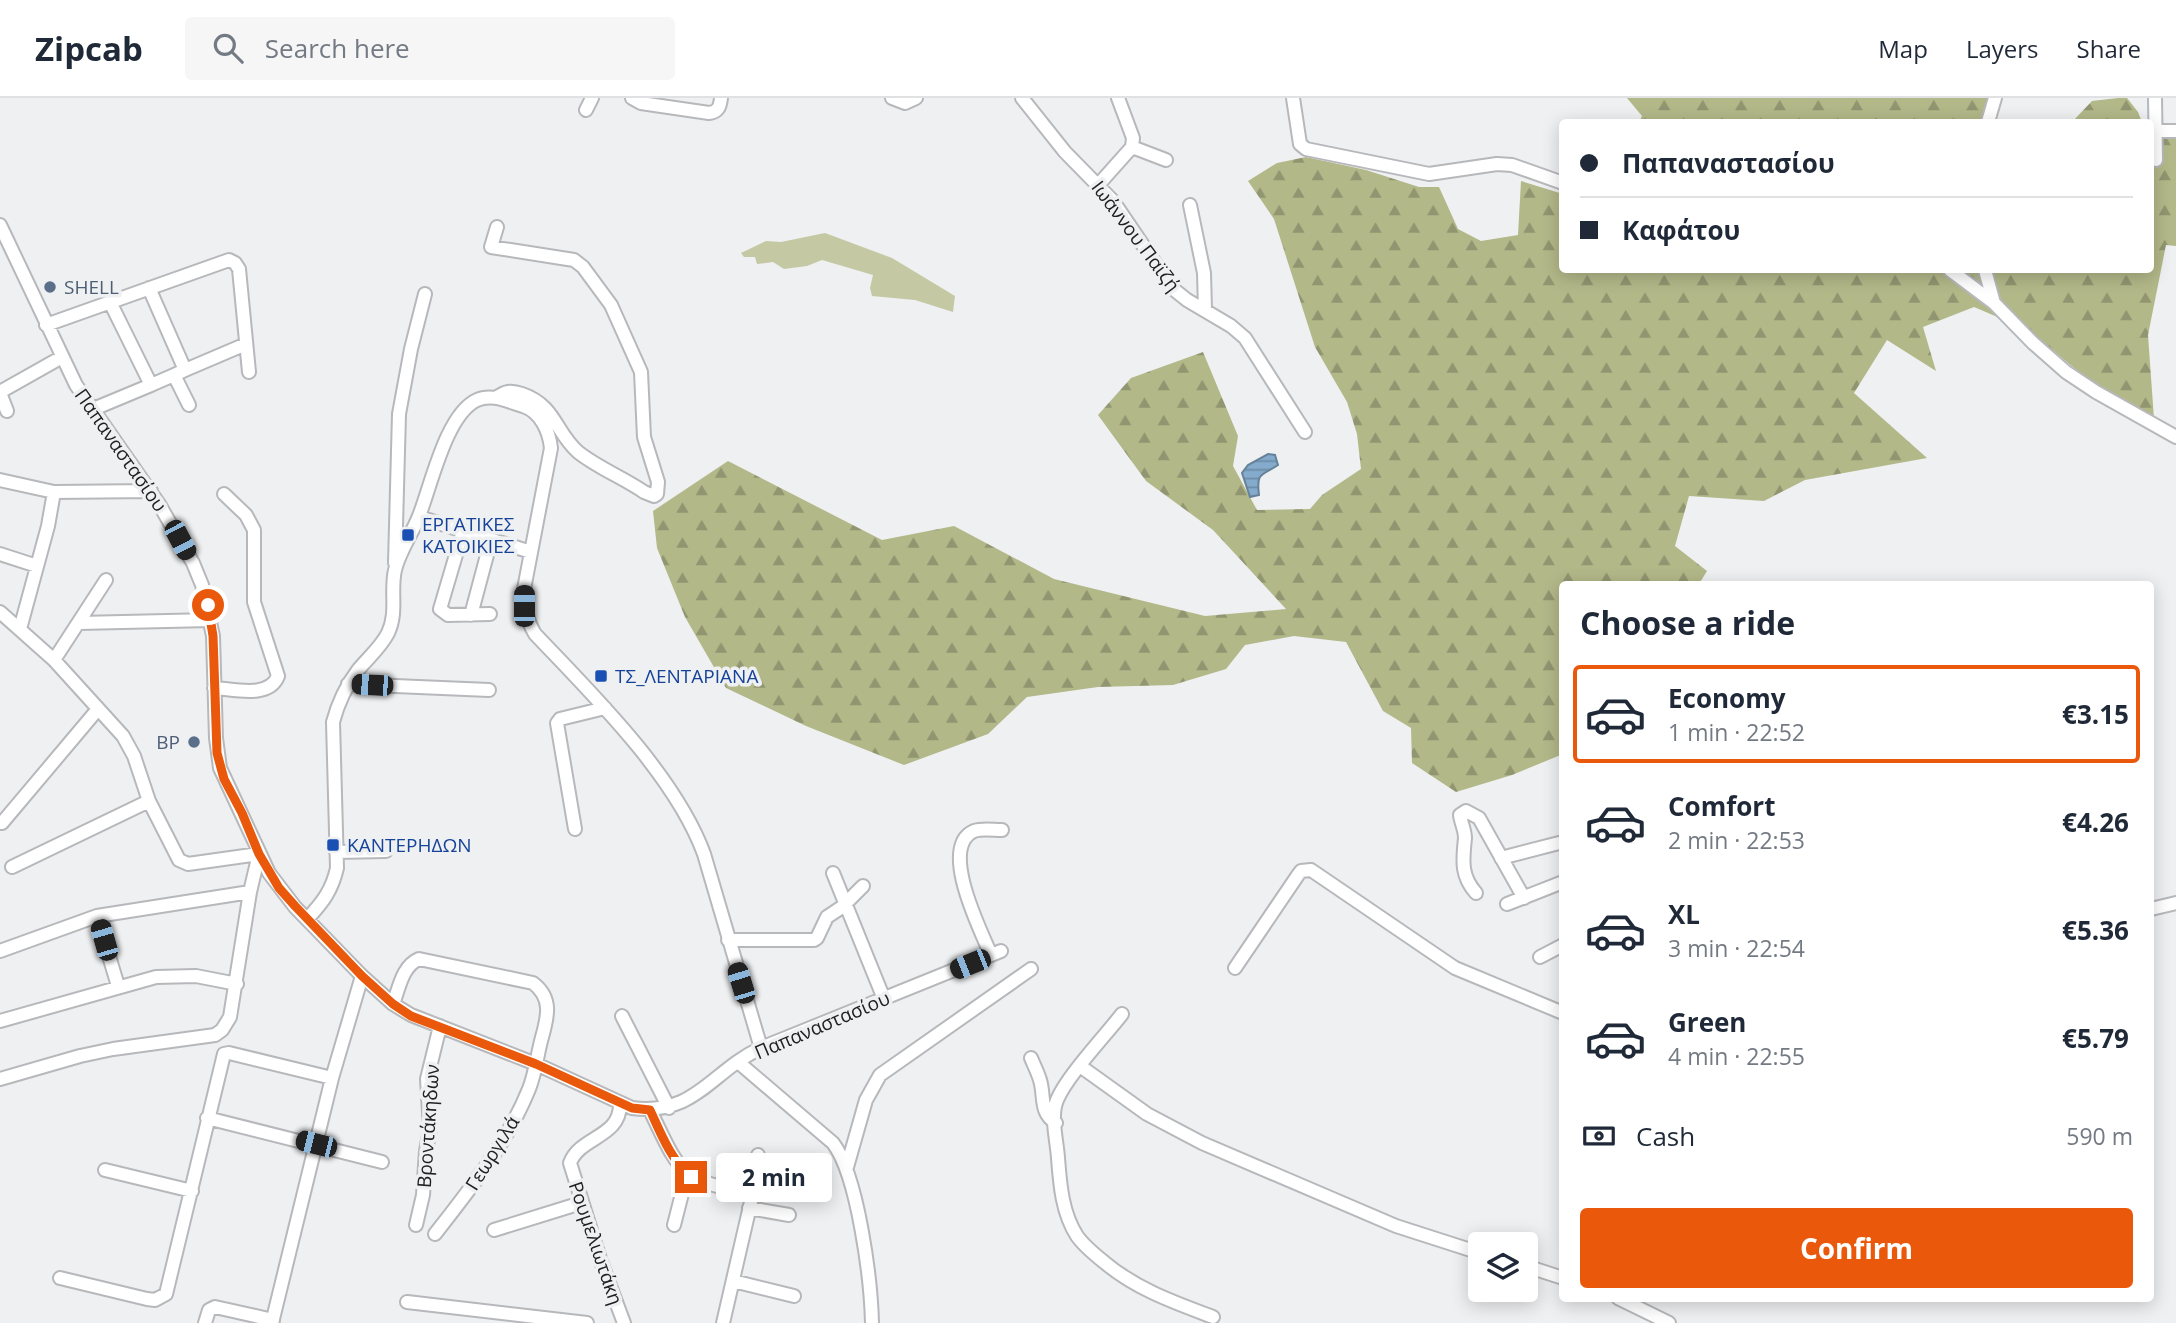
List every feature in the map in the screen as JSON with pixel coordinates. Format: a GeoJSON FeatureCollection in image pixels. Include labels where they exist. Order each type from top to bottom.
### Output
{"type":"FeatureCollection","features":[{"type":"Feature","properties":{"kind":"street"},"geometry":{"type":"LineString","coordinates":[[632,98],[641,103],[709,113],[715,112],[720,106],[721,98]]}},
{"type":"Feature","properties":{"kind":"street"},"geometry":{"type":"LineString","coordinates":[[892,98],[905,103],[916,98]]}},
{"type":"Feature","properties":{"kind":"street","name":"Ιωάννου Παϊζή"},"geometry":{"type":"LineString","coordinates":[[1022,98],[1065,152],[1098,184],[1123,215],[1165,280],[1187,300],[1231,326],[1250,344],[1305,432]]}},
{"type":"Feature","properties":{"kind":"street"},"geometry":{"type":"LineString","coordinates":[[1098,184],[1132,147],[1133,138],[1118,98]]}},
{"type":"Feature","properties":{"kind":"street"},"geometry":{"type":"LineString","coordinates":[[1293,98],[1300,144],[1306,149],[1429,174],[1497,164],[1512,165],[1559,182]]}},
{"type":"Feature","properties":{"kind":"street"},"geometry":{"type":"LineString","coordinates":[[1989,119],[1995,98]]}},
{"type":"Feature","properties":{"kind":"street"},"geometry":{"type":"LineString","coordinates":[[2155,98],[2156,160]]}},
{"type":"Feature","properties":{"kind":"street"},"geometry":{"type":"LineString","coordinates":[[2155,131],[2176,131]]}},
{"type":"Feature","properties":{"kind":"street"},"geometry":{"type":"LineString","coordinates":[[1132,147],[1166,160]]}},
{"type":"Feature","properties":{"kind":"street"},"geometry":{"type":"LineString","coordinates":[[1190,205],[1203,264],[1205,310]]}},
{"type":"Feature","properties":{"kind":"street","name":"Παπαναστασίου"},"geometry":{"type":"LineString","coordinates":[[0,225],[46,325],[91,410],[151,491],[193,563],[211,620],[216,738],[220,768],[259,854],[279,888],[362,976],[411,1016],[536,1064],[632,1108],[669,1108],[713,1083],[738,1062],[761,1048],[996,953],[971,905],[960,871],[959,857],[961,847],[969,834],[980,830],[1002,830]]}},
{"type":"Feature","properties":{"kind":"street"},"geometry":{"type":"LineString","coordinates":[[496,398],[511,391],[540,403],[557,421],[578,451],[645,492],[654,496],[657,494],[658,482],[644,438],[641,372],[607,298],[583,267],[573,260],[491,247],[497,227]]}},
{"type":"Feature","properties":{"kind":"street"},"geometry":{"type":"LineString","coordinates":[[46,325],[229,260],[239,269],[249,372]]}},
{"type":"Feature","properties":{"kind":"street"},"geometry":{"type":"LineString","coordinates":[[1954,273],[1994,303],[2033,344],[2066,372],[2176,437]]}},
{"type":"Feature","properties":{"kind":"street"},"geometry":{"type":"LineString","coordinates":[[1986,273],[1994,303]]}},
{"type":"Feature","properties":{"kind":"street"},"geometry":{"type":"LineString","coordinates":[[149,288],[189,405]]}},
{"type":"Feature","properties":{"kind":"street"},"geometry":{"type":"LineString","coordinates":[[308,918],[326,899],[334,885],[337,868],[333,722],[338,703],[348,684],[379,647],[394,614],[399,414],[425,294]]}},
{"type":"Feature","properties":{"kind":"street"},"geometry":{"type":"LineString","coordinates":[[110,302],[151,385]]}},
{"type":"Feature","properties":{"kind":"street"},"geometry":{"type":"LineString","coordinates":[[91,410],[246,344]]}},
{"type":"Feature","properties":{"kind":"street"},"geometry":{"type":"LineString","coordinates":[[8,411],[0,392],[62,357]]}},
{"type":"Feature","properties":{"kind":"street"},"geometry":{"type":"LineString","coordinates":[[395,570],[419,517],[456,420],[476,400],[496,398],[528,408],[539,416],[550,436],[551,448],[524,589],[524,606],[529,624],[535,634],[605,708],[650,764],[691,823],[704,854],[761,1048]]}},
{"type":"Feature","properties":{"kind":"street"},"geometry":{"type":"LineString","coordinates":[[0,480],[54,492],[151,491]]}},
{"type":"Feature","properties":{"kind":"street"},"geometry":{"type":"LineString","coordinates":[[20,629],[52,510],[54,492]]}},
{"type":"Feature","properties":{"kind":"street"},"geometry":{"type":"LineString","coordinates":[[214,688],[263,690],[273,685],[278,676],[254,602],[254,530],[246,516],[224,494]]}},
{"type":"Feature","properties":{"kind":"street"},"geometry":{"type":"LineString","coordinates":[[419,517],[531,552]]}},
{"type":"Feature","properties":{"kind":"street"},"geometry":{"type":"LineString","coordinates":[[463,531],[440,609],[448,615],[490,614]]}},
{"type":"Feature","properties":{"kind":"street"},"geometry":{"type":"LineString","coordinates":[[471,615],[491,540]]}},
{"type":"Feature","properties":{"kind":"street"},"geometry":{"type":"LineString","coordinates":[[0,554],[37,566]]}},
{"type":"Feature","properties":{"kind":"street"},"geometry":{"type":"LineString","coordinates":[[54,660],[106,580]]}},
{"type":"Feature","properties":{"kind":"street"},"geometry":{"type":"LineString","coordinates":[[0,611],[54,660],[129,744],[149,802],[176,855],[183,863],[193,864],[259,854],[250,892],[237,984],[230,1017],[222,1030],[215,1035],[113,1049],[0,1079]]}},
{"type":"Feature","properties":{"kind":"street"},"geometry":{"type":"LineString","coordinates":[[79,623],[211,620]]}},
{"type":"Feature","properties":{"kind":"street"},"geometry":{"type":"LineString","coordinates":[[348,684],[489,690]]}},
{"type":"Feature","properties":{"kind":"street"},"geometry":{"type":"LineString","coordinates":[[575,828],[557,723],[560,719],[605,708]]}},
{"type":"Feature","properties":{"kind":"street"},"geometry":{"type":"LineString","coordinates":[[2,823],[98,709]]}},
{"type":"Feature","properties":{"kind":"street"},"geometry":{"type":"LineString","coordinates":[[12,867],[149,802]]}},
{"type":"Feature","properties":{"kind":"street"},"geometry":{"type":"LineString","coordinates":[[1476,893],[1467,880],[1462,863],[1465,835],[1460,819],[1465,811],[1479,818],[1524,898]]}},
{"type":"Feature","properties":{"kind":"street"},"geometry":{"type":"LineString","coordinates":[[1502,858],[1559,843]]}},
{"type":"Feature","properties":{"kind":"street"},"geometry":{"type":"LineString","coordinates":[[336,852],[386,851]]}},
{"type":"Feature","properties":{"kind":"street"},"geometry":{"type":"LineString","coordinates":[[1235,968],[1301,871],[1311,870],[1455,968],[1559,1011]]}},
{"type":"Feature","properties":{"kind":"street"},"geometry":{"type":"LineString","coordinates":[[833,873],[884,999]]}},
{"type":"Feature","properties":{"kind":"street"},"geometry":{"type":"LineString","coordinates":[[1507,904],[1559,884]]}},
{"type":"Feature","properties":{"kind":"street"},"geometry":{"type":"LineString","coordinates":[[728,940],[814,940],[827,917],[863,886]]}},
{"type":"Feature","properties":{"kind":"street"},"geometry":{"type":"LineString","coordinates":[[0,951],[97,916],[250,892]]}},
{"type":"Feature","properties":{"kind":"street"},"geometry":{"type":"LineString","coordinates":[[2154,908],[2176,903]]}},
{"type":"Feature","properties":{"kind":"street"},"geometry":{"type":"LineString","coordinates":[[97,916],[118,986]]}},
{"type":"Feature","properties":{"kind":"street"},"geometry":{"type":"LineString","coordinates":[[1540,957],[1559,947]]}},
{"type":"Feature","properties":{"kind":"street","name":"Γεωργιλά"},"geometry":{"type":"LineString","coordinates":[[393,1004],[406,969],[411,962],[419,959],[533,983],[541,989],[548,1006],[548,1019],[530,1087],[503,1142],[435,1234]]}},
{"type":"Feature","properties":{"kind":"street"},"geometry":{"type":"LineString","coordinates":[[847,1167],[866,1100],[880,1075],[1031,969]]}},
{"type":"Feature","properties":{"kind":"street"},"geometry":{"type":"LineString","coordinates":[[0,1021],[156,977],[183,976],[237,984]]}},
{"type":"Feature","properties":{"kind":"street"},"geometry":{"type":"LineString","coordinates":[[205,1323],[209,1310],[215,1307],[273,1322],[332,1078],[362,976]]}},
{"type":"Feature","properties":{"kind":"street"},"geometry":{"type":"LineString","coordinates":[[1122,1014],[1080,1066],[1056,1102],[1061,1189],[1065,1209],[1077,1236],[1091,1251],[1135,1286],[1213,1317]]}},
{"type":"Feature","properties":{"kind":"street"},"geometry":{"type":"LineString","coordinates":[[622,1016],[669,1108]]}},
{"type":"Feature","properties":{"kind":"street","name":"Βροντάκηδων"},"geometry":{"type":"LineString","coordinates":[[416,1225],[423,1195],[430,1129],[427,1079],[440,1026]]}},
{"type":"Feature","properties":{"kind":"street"},"geometry":{"type":"LineString","coordinates":[[60,1278],[147,1299],[161,1298],[166,1294],[224,1054],[332,1078]]}},
{"type":"Feature","properties":{"kind":"street"},"geometry":{"type":"LineString","coordinates":[[1031,1058],[1041,1083],[1045,1111],[1056,1123]]}},
{"type":"Feature","properties":{"kind":"street"},"geometry":{"type":"LineString","coordinates":[[738,1062],[832,1143],[847,1167],[863,1237],[872,1301],[872,1323]]}},
{"type":"Feature","properties":{"kind":"street"},"geometry":{"type":"LineString","coordinates":[[1080,1066],[1147,1114],[1214,1149],[1396,1226],[1468,1249]]}},
{"type":"Feature","properties":{"kind":"street","name":"Ρουμελιωτάκη"},"geometry":{"type":"LineString","coordinates":[[620,1103],[619,1119],[601,1137],[573,1154],[570,1169],[624,1323]]}},
{"type":"Feature","properties":{"kind":"street"},"geometry":{"type":"LineString","coordinates":[[650,1110],[669,1150],[687,1174],[712,1186],[752,1193]]}},
{"type":"Feature","properties":{"kind":"street"},"geometry":{"type":"LineString","coordinates":[[207,1118],[382,1162]]}},
{"type":"Feature","properties":{"kind":"street"},"geometry":{"type":"LineString","coordinates":[[723,1323],[758,1156]]}},
{"type":"Feature","properties":{"kind":"street"},"geometry":{"type":"LineString","coordinates":[[105,1170],[192,1191]]}},
{"type":"Feature","properties":{"kind":"street"},"geometry":{"type":"LineString","coordinates":[[674,1225],[687,1174]]}},
{"type":"Feature","properties":{"kind":"street"},"geometry":{"type":"LineString","coordinates":[[494,1230],[581,1203]]}},
{"type":"Feature","properties":{"kind":"street"},"geometry":{"type":"LineString","coordinates":[[749,1208],[789,1215]]}},
{"type":"Feature","properties":{"kind":"street"},"geometry":{"type":"LineString","coordinates":[[1538,1270],[1559,1277]]}},
{"type":"Feature","properties":{"kind":"street"},"geometry":{"type":"LineString","coordinates":[[733,1281],[794,1296]]}},
{"type":"Feature","properties":{"kind":"street"},"geometry":{"type":"LineString","coordinates":[[408,1302],[587,1323]]}},
{"type":"Feature","properties":{"kind":"street"},"geometry":{"type":"LineString","coordinates":[[1626,1302],[1669,1323]]}},
{"type":"Feature","properties":{"kind":"green space"},"geometry":{"type":"Polygon","coordinates":[[[1627,98],[1989,98],[1984,119],[1640,119],[1642,116],[1627,98]]]}},
{"type":"Feature","properties":{"kind":"green space"},"geometry":{"type":"Polygon","coordinates":[[[2127,98],[2141,119],[2075,119],[2092,101],[2127,98]]]}},
{"type":"Feature","properties":{"kind":"green space"},"geometry":{"type":"Polygon","coordinates":[[[2154,132],[2176,136],[2176,246],[2166,245],[2148,335],[2154,419],[2095,385],[2028,330],[1974,307],[1923,327],[1936,371],[1887,340],[1854,393],[1927,458],[1805,480],[1764,501],[1689,496],[1675,546],[1707,571],[1701,581],[1559,581],[1559,756],[1512,775],[1456,792],[1412,763],[1411,728],[1383,711],[1346,642],[1294,636],[1245,645],[1226,669],[1173,685],[1098,687],[1027,697],[988,734],[904,765],[806,726],[726,688],[685,617],[657,548],[653,511],[728,461],[882,540],[954,526],[1054,579],[1205,616],[1286,609],[1213,530],[1146,481],[1098,415],[1131,378],[1203,352],[1238,436],[1233,466],[1257,510],[1310,509],[1322,495],[1361,469],[1357,434],[1347,402],[1315,347],[1274,219],[1248,181],[1277,163],[1306,157],[1366,170],[1419,187],[1439,187],[1458,229],[1481,241],[1518,235],[1521,181],[1559,193],[1559,273],[2154,273],[2154,132]]]}},
{"type":"Feature","properties":{"kind":"green space"},"geometry":{"type":"Polygon","coordinates":[[[825,233],[892,258],[955,296],[953,312],[915,300],[872,296],[870,288],[873,275],[822,260],[807,266],[784,269],[773,262],[757,264],[755,257],[744,257],[741,253],[766,241],[781,242],[825,233]]]}},
{"type":"Feature","properties":{"kind":"water"},"geometry":{"type":"Polygon","coordinates":[[[1268,454],[1275,455],[1278,465],[1261,475],[1258,482],[1259,495],[1250,497],[1242,473],[1248,465],[1268,454]]]}},
{"type":"Feature","properties":{"kind":"place","name":"SHELL"},"geometry":{"type":"Point","coordinates":[50,287]}},
{"type":"Feature","properties":{"kind":"place","name":"ΕΡΓΑΤΙΚΕΣ ΚΑΤΟΙΚΙΕΣ"},"geometry":{"type":"Point","coordinates":[408,535]}},
{"type":"Feature","properties":{"kind":"place","name":"ΤΣ_ΛΕΝΤΑΡΙΑΝΑ"},"geometry":{"type":"Point","coordinates":[601,676]}},
{"type":"Feature","properties":{"kind":"place","name":"BP"},"geometry":{"type":"Point","coordinates":[194,742]}},
{"type":"Feature","properties":{"kind":"place","name":"ΚΑΝΤΕΡΗΔΩΝ"},"geometry":{"type":"Point","coordinates":[333,845]}},
{"type":"Feature","properties":{"kind":"route"},"geometry":{"type":"LineString","coordinates":[[208,605],[213,636],[216,738],[220,768],[254,837],[259,854],[279,888],[362,976],[411,1016],[536,1064],[632,1108],[650,1110],[669,1150],[682,1170],[691,1177]]}}]}
